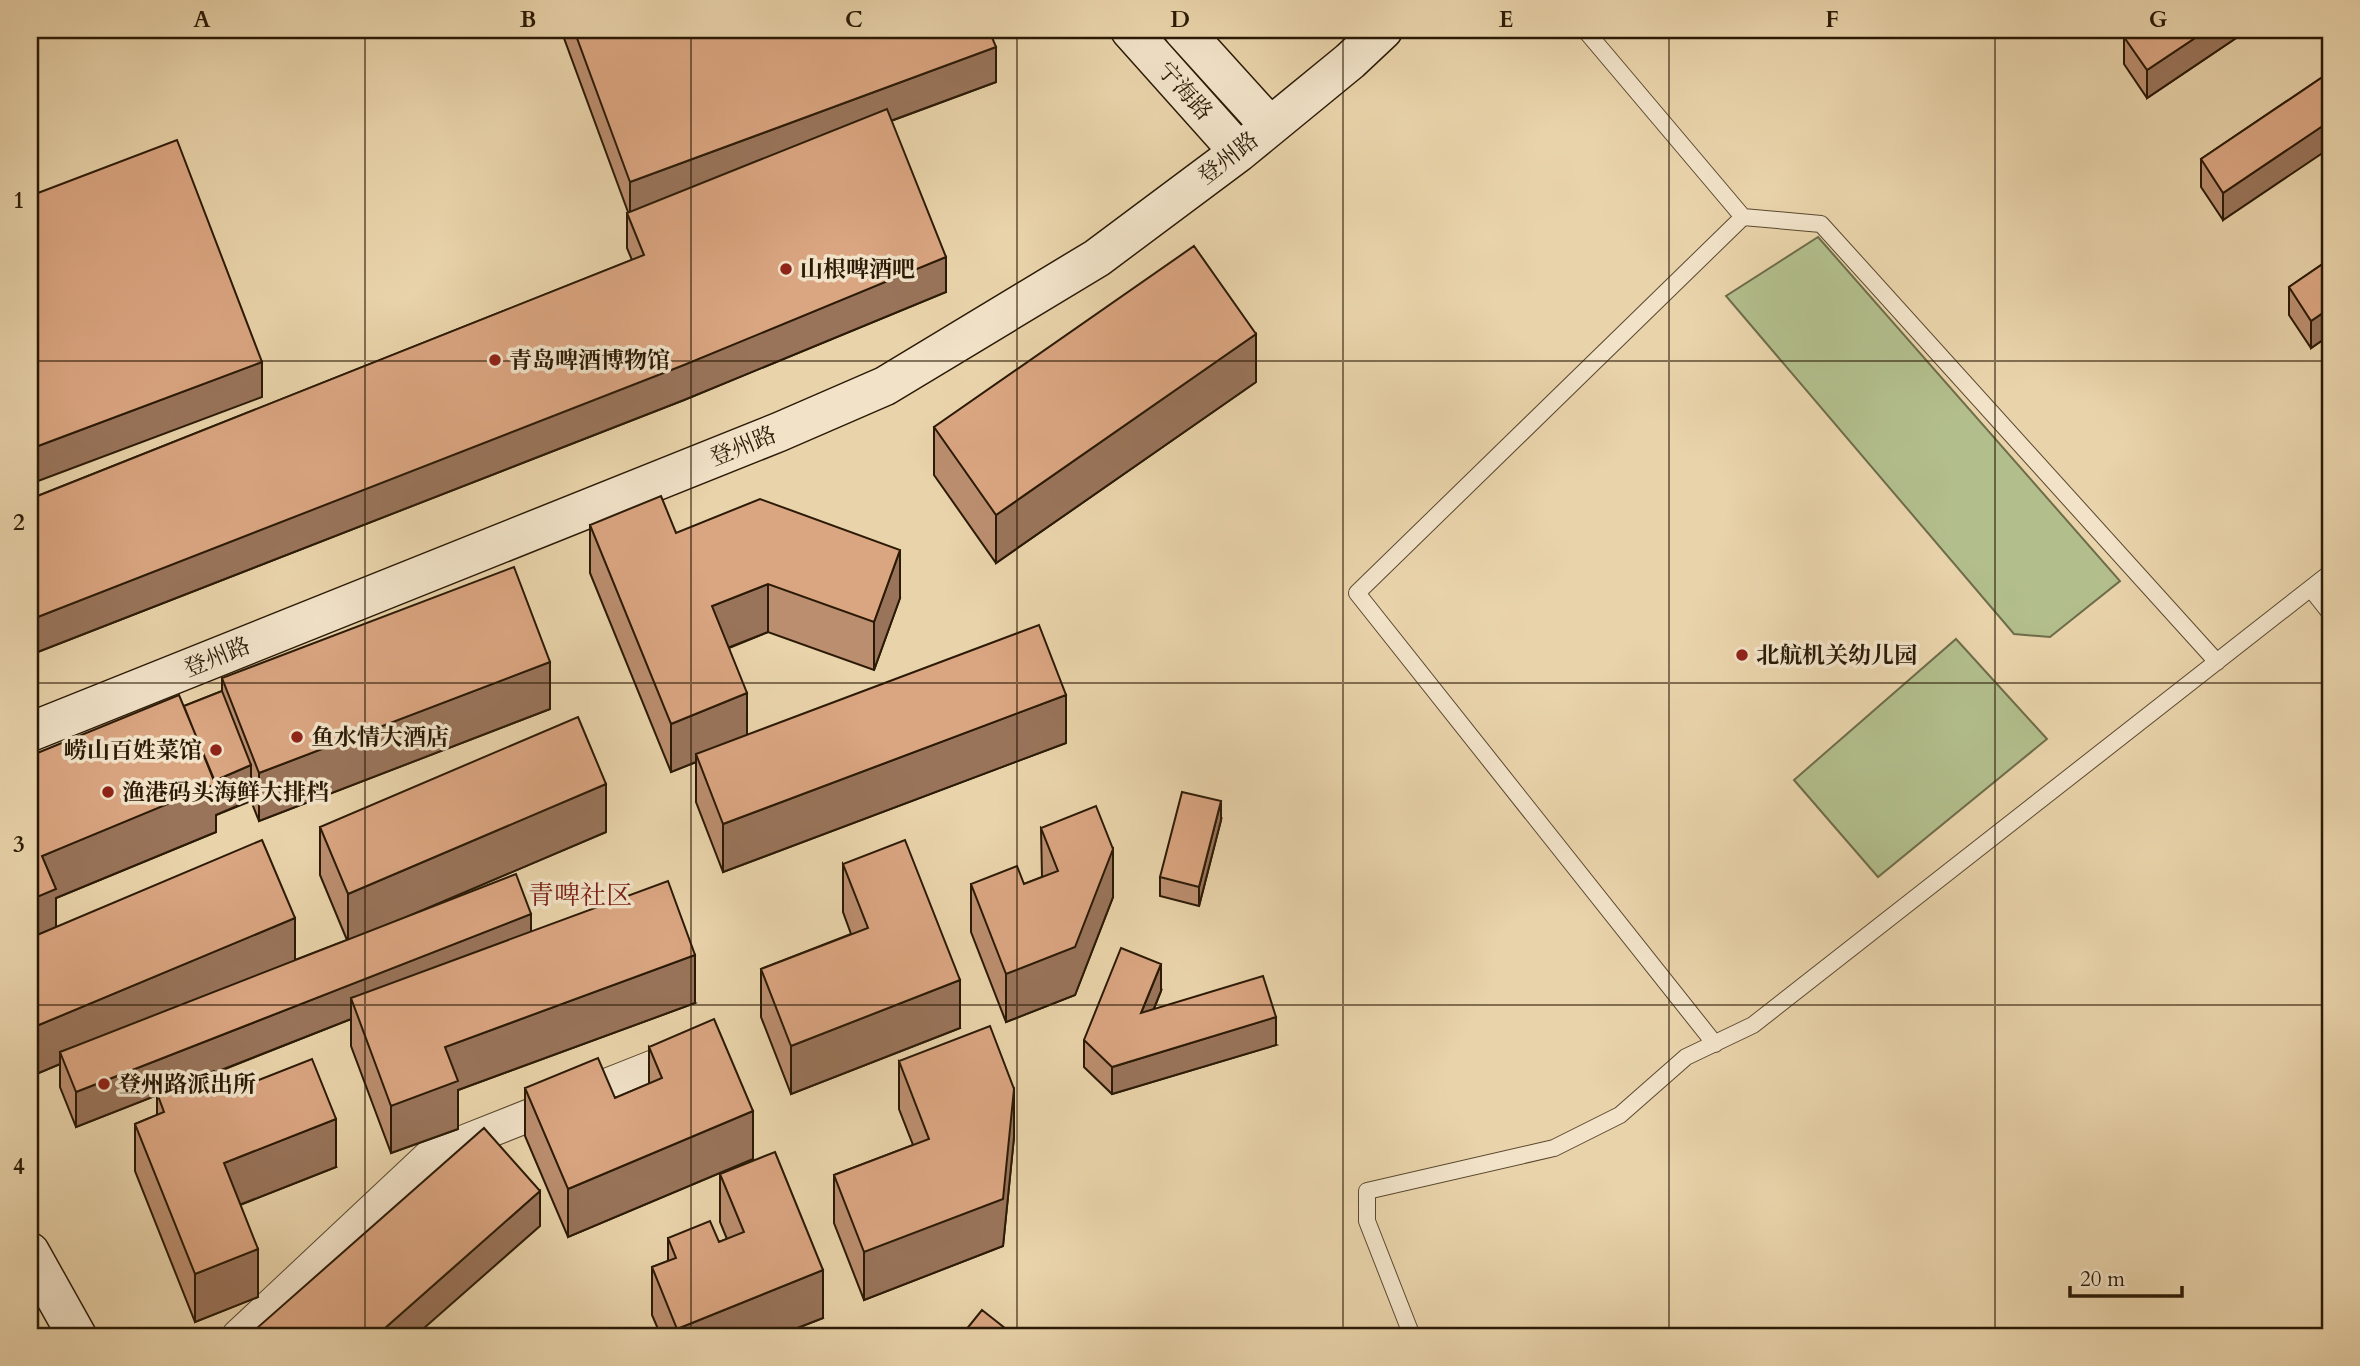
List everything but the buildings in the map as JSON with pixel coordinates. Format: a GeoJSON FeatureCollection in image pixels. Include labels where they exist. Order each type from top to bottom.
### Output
{"type":"FeatureCollection","features":[{"type":"Feature","properties":{"kind":"main road","name":"宁海路"},"geometry":{"type":"LineString","coordinates":[[1130,30],[1239,152]]}},
{"type":"Feature","properties":{"kind":"main road","name":"宁海路"},"geometry":{"type":"LineString","coordinates":[[1183,30],[1269,125]]}},
{"type":"Feature","properties":{"kind":"main road","name":"登州路"},"geometry":{"type":"LineString","coordinates":[[30,732],[766,437],[886,386],[1097,258],[1239,152],[1383,30]]}},
{"type":"Feature","properties":{"kind":"main road"},"geometry":{"type":"LineString","coordinates":[[30,1252],[77,1336]]}},
{"type":"Feature","properties":{"kind":"street"},"geometry":{"type":"LineString","coordinates":[[237,1336],[432,1154],[692,1051]]}},
{"type":"Feature","properties":{"kind":"lane"},"geometry":{"type":"LineString","coordinates":[[1585,30],[1743,217],[1821,224],[2217,662]]}},
{"type":"Feature","properties":{"kind":"lane"},"geometry":{"type":"LineString","coordinates":[[1715,1044],[1357,593],[1743,217]]}},
{"type":"Feature","properties":{"kind":"lane"},"geometry":{"type":"LineString","coordinates":[[1412,1336],[1367,1221],[1367,1191],[1554,1148],[1620,1115],[1686,1057],[1753,1025],[2330,573]]}},
{"type":"Feature","properties":{"kind":"lane"},"geometry":{"type":"LineString","coordinates":[[2311,589],[2330,613]]}},
{"type":"Feature","properties":{"kind":"green space"},"geometry":{"type":"Polygon","coordinates":[[[1818,237],[2120,581],[2050,637],[2014,634],[1726,296],[1818,237]]]}},
{"type":"Feature","properties":{"kind":"green space"},"geometry":{"type":"Polygon","coordinates":[[[1956,639],[2047,739],[1878,877],[1794,780],[1956,639]]]}},
{"type":"Feature","properties":{"kind":"place","name":"山根啤酒吧"},"geometry":{"type":"Point","coordinates":[786,269]}},
{"type":"Feature","properties":{"kind":"place","name":"青岛啤酒博物馆"},"geometry":{"type":"Point","coordinates":[495,360]}},
{"type":"Feature","properties":{"kind":"place","name":"北航机关幼儿园"},"geometry":{"type":"Point","coordinates":[1742,655]}},
{"type":"Feature","properties":{"kind":"place","name":"鱼水情大酒店"},"geometry":{"type":"Point","coordinates":[297,737]}},
{"type":"Feature","properties":{"kind":"place","name":"崂山百姓菜馆"},"geometry":{"type":"Point","coordinates":[216,750]}},
{"type":"Feature","properties":{"kind":"place","name":"渔港码头海鲜大排档"},"geometry":{"type":"Point","coordinates":[108,792]}},
{"type":"Feature","properties":{"kind":"place","name":"登州路派出所"},"geometry":{"type":"Point","coordinates":[104,1084]}},
{"type":"Feature","properties":{"kind":"district","name":"青啤社区"},"geometry":{"type":"Point","coordinates":[580,895]}}]}
